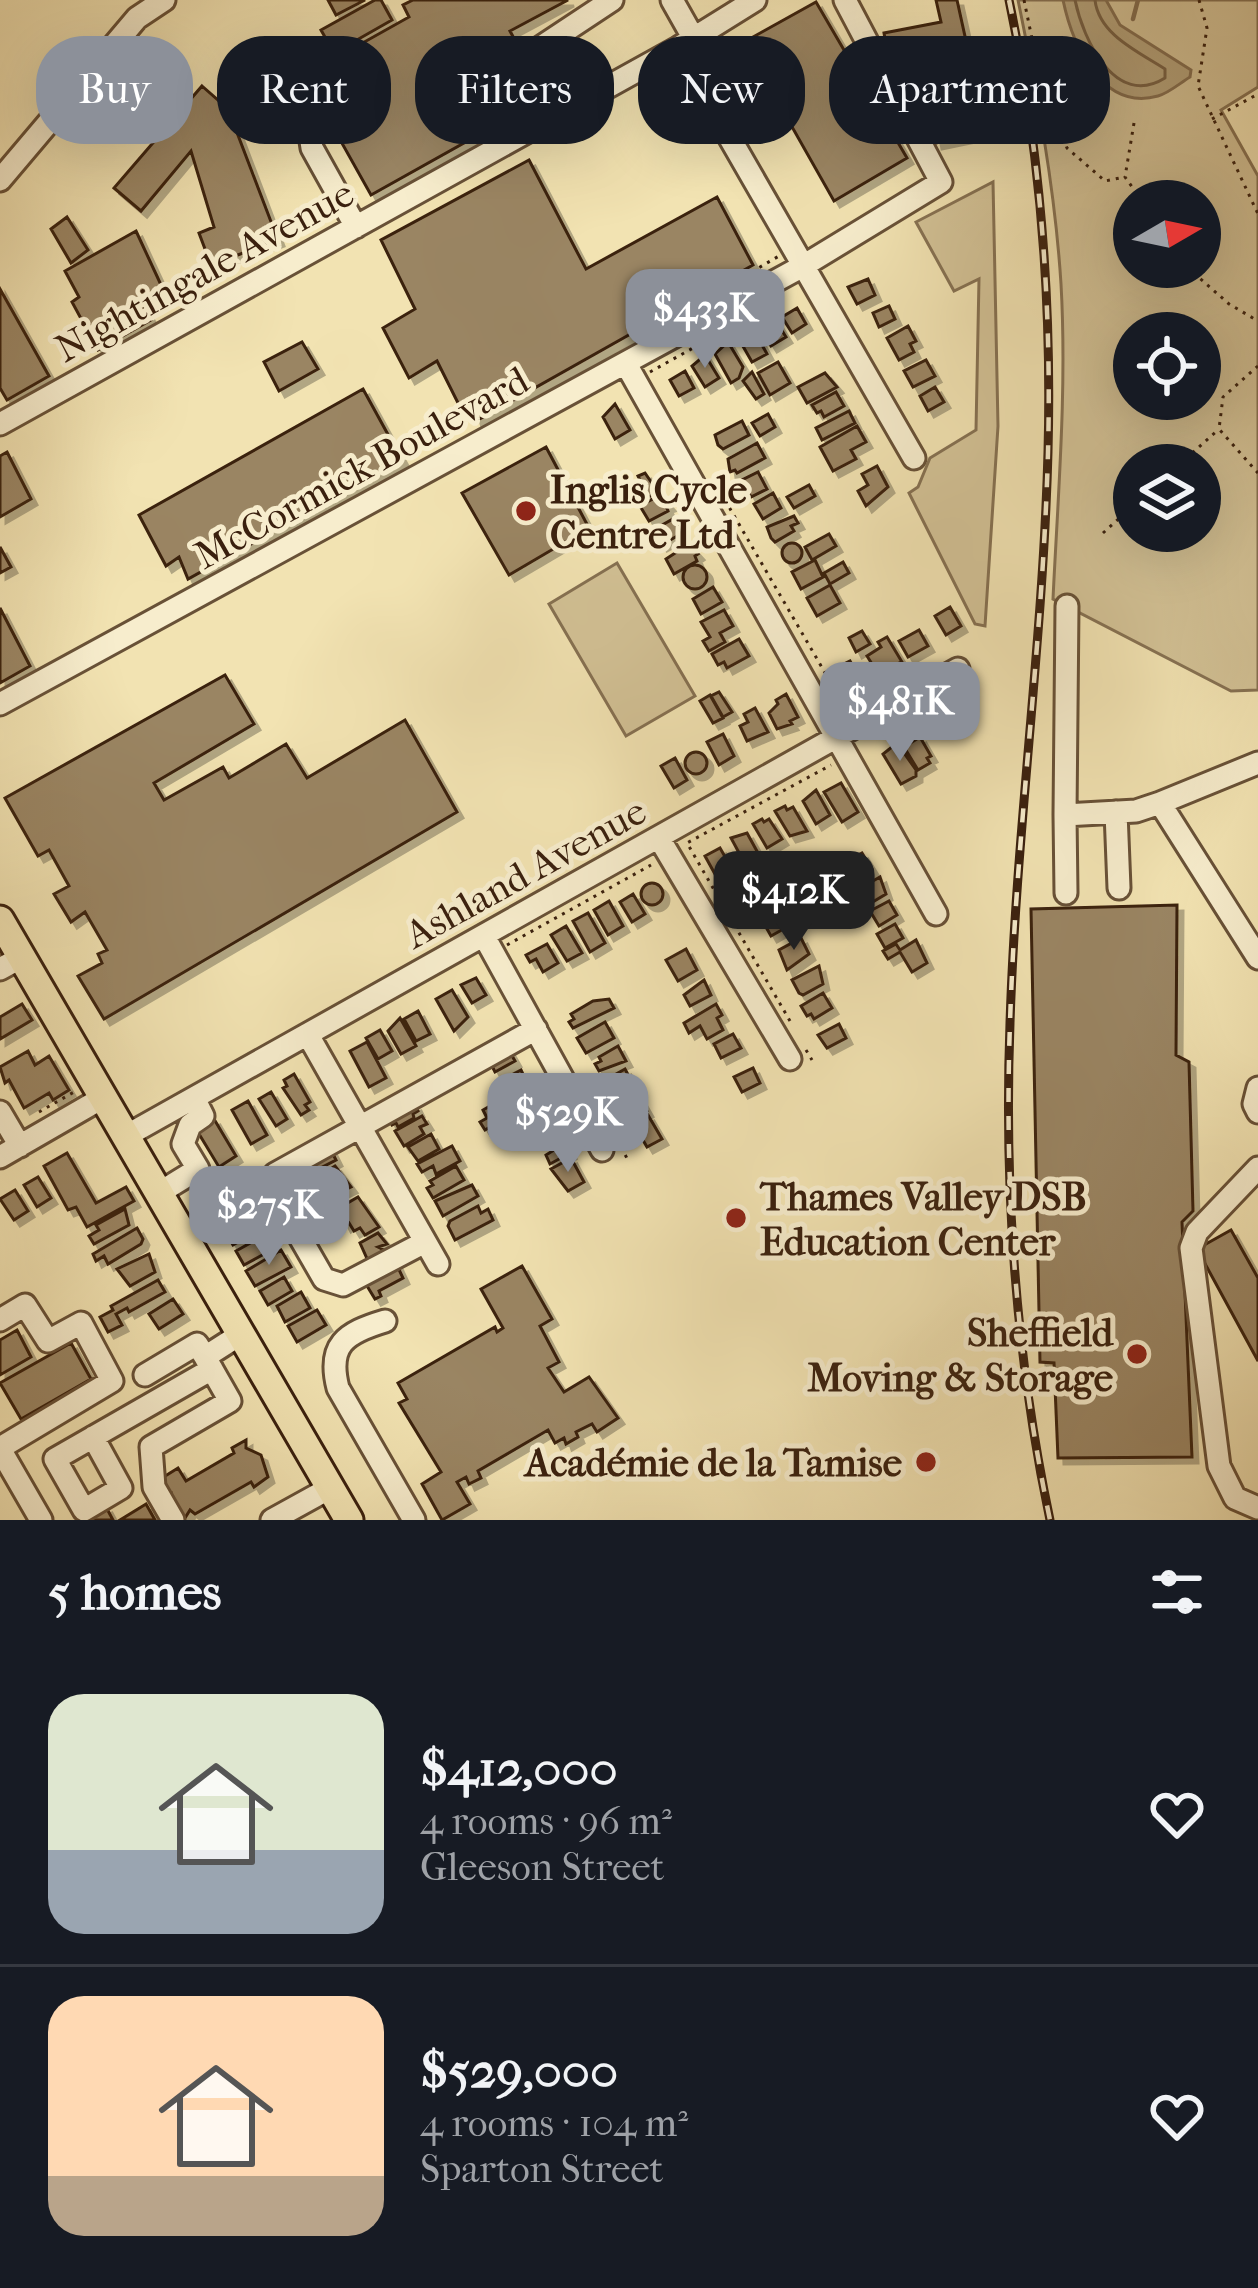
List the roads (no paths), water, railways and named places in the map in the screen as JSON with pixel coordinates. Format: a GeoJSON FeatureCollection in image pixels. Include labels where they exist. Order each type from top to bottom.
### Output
{"type":"FeatureCollection","features":[{"type":"Feature","properties":{"kind":"main road"},"geometry":{"type":"LineString","coordinates":[[0,920],[11,963],[104,1097],[349,1520]]}},
{"type":"Feature","properties":{"kind":"street"},"geometry":{"type":"LineString","coordinates":[[0,180],[136,18],[164,0]]}},
{"type":"Feature","properties":{"kind":"street"},"geometry":{"type":"LineString","coordinates":[[556,36],[612,0]]}},
{"type":"Feature","properties":{"kind":"street"},"geometry":{"type":"LineString","coordinates":[[672,0],[683,36]]}},
{"type":"Feature","properties":{"kind":"street","name":"Nightingale Avenue"},"geometry":{"type":"LineString","coordinates":[[699,36],[755,0]]}},
{"type":"Feature","properties":{"kind":"street","name":"McCormick Boulevard"},"geometry":{"type":"LineString","coordinates":[[0,704],[803,266],[941,182],[845,0]]}},
{"type":"Feature","properties":{"kind":"street"},"geometry":{"type":"LineString","coordinates":[[312,144],[356,227]]}},
{"type":"Feature","properties":{"kind":"street","name":"Nightingale Avenue"},"geometry":{"type":"LineString","coordinates":[[0,424],[506,144]]}},
{"type":"Feature","properties":{"kind":"street"},"geometry":{"type":"LineString","coordinates":[[739,144],[914,458]]}},
{"type":"Feature","properties":{"kind":"street"},"geometry":{"type":"LineString","coordinates":[[626,364],[936,914]]}},
{"type":"Feature","properties":{"kind":"street"},"geometry":{"type":"LineString","coordinates":[[1066,892],[1067,606]]}},
{"type":"Feature","properties":{"kind":"street","name":"Ashland Avenue"},"geometry":{"type":"LineString","coordinates":[[126,1136],[958,669]]}},
{"type":"Feature","properties":{"kind":"street"},"geometry":{"type":"LineString","coordinates":[[1065,815],[1117,812],[1160,802],[1258,763]]}},
{"type":"Feature","properties":{"kind":"street"},"geometry":{"type":"LineString","coordinates":[[1160,802],[1258,958]]}},
{"type":"Feature","properties":{"kind":"street"},"geometry":{"type":"LineString","coordinates":[[1117,812],[1119,888]]}},
{"type":"Feature","properties":{"kind":"street"},"geometry":{"type":"LineString","coordinates":[[659,838],[801,1053]]}},
{"type":"Feature","properties":{"kind":"street"},"geometry":{"type":"LineString","coordinates":[[484,936],[610,1146]]}},
{"type":"Feature","properties":{"kind":"street"},"geometry":{"type":"LineString","coordinates":[[425,1242],[343,1285],[324,1280],[271,1187],[274,1174],[536,1029]]}},
{"type":"Feature","properties":{"kind":"street"},"geometry":{"type":"LineString","coordinates":[[308,1035],[438,1264]]}},
{"type":"Feature","properties":{"kind":"street"},"geometry":{"type":"LineString","coordinates":[[1258,1088],[1254,1104],[1258,1112]]}},
{"type":"Feature","properties":{"kind":"street"},"geometry":{"type":"LineString","coordinates":[[0,1112],[10,1151],[104,1097]]}},
{"type":"Feature","properties":{"kind":"street"},"geometry":{"type":"LineString","coordinates":[[159,1192],[198,1169],[183,1144],[190,1125],[203,1115],[194,1098]]}},
{"type":"Feature","properties":{"kind":"street"},"geometry":{"type":"LineString","coordinates":[[1258,1168],[1197,1232],[1191,1248],[1219,1466],[1235,1498],[1258,1508]]}},
{"type":"Feature","properties":{"kind":"street"},"geometry":{"type":"LineString","coordinates":[[0,1320],[26,1305],[47,1341],[76,1315],[112,1381],[0,1449],[41,1520]]}},
{"type":"Feature","properties":{"kind":"street"},"geometry":{"type":"LineString","coordinates":[[385,1321],[350,1335],[337,1348],[332,1365],[338,1388],[414,1520]]}},
{"type":"Feature","properties":{"kind":"street"},"geometry":{"type":"LineString","coordinates":[[93,1437],[121,1488],[77,1515],[55,1459],[209,1363],[241,1334]]}},
{"type":"Feature","properties":{"kind":"street"},"geometry":{"type":"LineString","coordinates":[[145,1375],[197,1344],[230,1401],[151,1447],[154,1487],[172,1520]]}},
{"type":"Feature","properties":{"kind":"street"},"geometry":{"type":"LineString","coordinates":[[272,1520],[330,1488]]}},
{"type":"Feature","properties":{"kind":"water"},"geometry":{"type":"Polygon","coordinates":[[[1063,0],[1106,0],[1120,25],[1191,70],[1190,77],[1158,96],[1120,94],[1110,87],[1110,36],[1074,35],[1063,0]]]}},
{"type":"Feature","properties":{"kind":"waterway"},"geometry":{"type":"LineString","coordinates":[[1133,19],[1138,0]]}},
{"type":"Feature","properties":{"kind":"railway"},"geometry":{"type":"LineString","coordinates":[[1009,0],[1036,168],[1049,395],[1041,595],[1013,951],[1009,1147],[1021,1335],[1050,1520]]}},
{"type":"Feature","properties":{"kind":"place","name":"Inglis Cycle Centre Ltd"},"geometry":{"type":"Point","coordinates":[526,511]}},
{"type":"Feature","properties":{"kind":"place","name":"Thames Valley DSB Education Center"},"geometry":{"type":"Point","coordinates":[736,1218]}},
{"type":"Feature","properties":{"kind":"place","name":"Sheffield Moving & Storage"},"geometry":{"type":"Point","coordinates":[1137,1354]}},
{"type":"Feature","properties":{"kind":"place","name":"Académie de la Tamise"},"geometry":{"type":"Point","coordinates":[926,1462]}}]}
